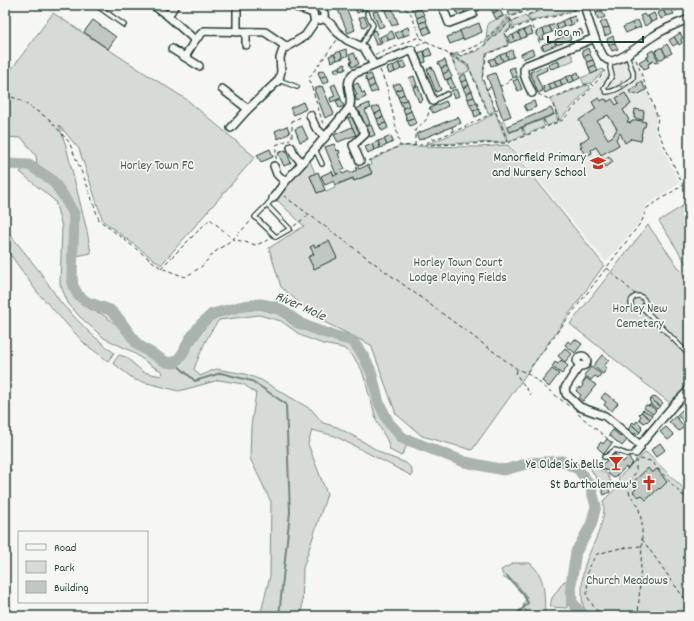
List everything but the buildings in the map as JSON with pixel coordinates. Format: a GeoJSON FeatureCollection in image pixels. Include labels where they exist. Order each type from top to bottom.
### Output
{"type":"FeatureCollection","features":[{"type":"Feature","properties":{"kind":"street"},"geometry":{"type":"LineString","coordinates":[[153,5],[195,40]]}},
{"type":"Feature","properties":{"kind":"street"},"geometry":{"type":"LineString","coordinates":[[168,16],[175,5]]}},
{"type":"Feature","properties":{"kind":"street"},"geometry":{"type":"LineString","coordinates":[[290,5],[320,20],[323,18],[347,40],[364,48],[375,64]]}},
{"type":"Feature","properties":{"kind":"street"},"geometry":{"type":"LineString","coordinates":[[442,5],[449,23],[473,14]]}},
{"type":"Feature","properties":{"kind":"street"},"geometry":{"type":"LineString","coordinates":[[585,5],[595,38],[604,57],[610,63],[670,26],[689,19]]}},
{"type":"Feature","properties":{"kind":"street"},"geometry":{"type":"LineString","coordinates":[[231,128],[248,109],[279,80],[281,71],[280,58],[283,49],[309,32],[317,9],[322,7],[324,13],[323,18]]}},
{"type":"Feature","properties":{"kind":"street"},"geometry":{"type":"LineString","coordinates":[[237,11],[237,32]]}},
{"type":"Feature","properties":{"kind":"street"},"geometry":{"type":"LineString","coordinates":[[185,57],[195,40],[204,31],[265,32],[287,47]]}},
{"type":"Feature","properties":{"kind":"street"},"geometry":{"type":"LineString","coordinates":[[246,32],[246,45]]}},
{"type":"Feature","properties":{"kind":"street"},"geometry":{"type":"LineString","coordinates":[[532,93],[525,74],[525,66],[595,38]]}},
{"type":"Feature","properties":{"kind":"street"},"geometry":{"type":"LineString","coordinates":[[172,49],[199,66]]}},
{"type":"Feature","properties":{"kind":"street"},"geometry":{"type":"LineString","coordinates":[[273,198],[285,182],[315,149],[322,135],[349,108],[348,80],[353,74],[412,50],[433,101]]}},
{"type":"Feature","properties":{"kind":"street"},"geometry":{"type":"LineString","coordinates":[[222,89],[248,109]]}},
{"type":"Feature","properties":{"kind":"street"},"geometry":{"type":"LineString","coordinates":[[349,108],[355,114],[365,134],[354,145],[360,161]]}},
{"type":"Feature","properties":{"kind":"street"},"geometry":{"type":"LineString","coordinates":[[309,114],[316,128],[322,135]]}},
{"type":"Feature","properties":{"kind":"street"},"geometry":{"type":"LineString","coordinates":[[291,147],[294,154],[302,163]]}},
{"type":"Feature","properties":{"kind":"street"},"geometry":{"type":"LineString","coordinates":[[274,166],[277,174],[285,182]]}},
{"type":"Feature","properties":{"kind":"street"},"geometry":{"type":"LineString","coordinates":[[580,366],[565,388],[566,394],[583,409],[605,416],[640,445]]}},
{"type":"Feature","properties":{"kind":"street"},"geometry":{"type":"LineString","coordinates":[[634,456],[640,448],[640,445],[673,406],[689,390]]}},
{"type":"Feature","properties":{"kind":"lane"},"geometry":{"type":"LineString","coordinates":[[96,5],[124,25]]}},
{"type":"Feature","properties":{"kind":"lane"},"geometry":{"type":"LineString","coordinates":[[361,46],[373,25],[367,13]]}},
{"type":"Feature","properties":{"kind":"lane"},"geometry":{"type":"LineString","coordinates":[[610,63],[612,78],[604,88],[606,92],[613,91],[633,78],[630,52]]}},
{"type":"Feature","properties":{"kind":"lane"},"geometry":{"type":"LineString","coordinates":[[279,80],[297,87]]}},
{"type":"Feature","properties":{"kind":"lane"},"geometry":{"type":"LineString","coordinates":[[433,101],[447,94]]}},
{"type":"Feature","properties":{"kind":"lane"},"geometry":{"type":"LineString","coordinates":[[315,149],[322,164]]}},
{"type":"Feature","properties":{"kind":"lane"},"geometry":{"type":"LineString","coordinates":[[267,205],[290,228],[276,237],[255,217],[273,198]]}},
{"type":"Feature","properties":{"kind":"lane"},"geometry":{"type":"LineString","coordinates":[[637,296],[642,297],[645,300],[645,305],[643,308],[638,310],[632,307],[632,300],[637,296]]}},
{"type":"Feature","properties":{"kind":"lane"},"geometry":{"type":"LineString","coordinates":[[643,308],[689,355]]}},
{"type":"Feature","properties":{"kind":"lane"},"geometry":{"type":"LineString","coordinates":[[604,457],[615,450],[634,456]]}},
{"type":"Feature","properties":{"kind":"path"},"geometry":{"type":"LineString","coordinates":[[399,5],[410,12],[420,36],[419,37]]}},
{"type":"Feature","properties":{"kind":"path"},"geometry":{"type":"LineString","coordinates":[[505,5],[512,24],[510,30]]}},
{"type":"Feature","properties":{"kind":"path"},"geometry":{"type":"LineString","coordinates":[[515,5],[531,22],[545,58]]}},
{"type":"Feature","properties":{"kind":"path"},"geometry":{"type":"LineString","coordinates":[[450,55],[479,45],[510,17],[544,5]]}},
{"type":"Feature","properties":{"kind":"path"},"geometry":{"type":"LineString","coordinates":[[455,54],[460,56],[478,50],[511,21],[553,5]]}},
{"type":"Feature","properties":{"kind":"path"},"geometry":{"type":"LineString","coordinates":[[508,143],[482,78],[487,54],[509,45],[504,32],[531,22],[565,14],[585,5]]}},
{"type":"Feature","properties":{"kind":"path"},"geometry":{"type":"LineString","coordinates":[[322,135],[323,124],[309,78],[341,35]]}},
{"type":"Feature","properties":{"kind":"path"},"geometry":{"type":"LineString","coordinates":[[370,57],[419,37],[468,65],[489,115]]}},
{"type":"Feature","properties":{"kind":"path"},"geometry":{"type":"LineString","coordinates":[[414,46],[427,41]]}},
{"type":"Feature","properties":{"kind":"path"},"geometry":{"type":"LineString","coordinates":[[278,192],[517,369],[527,373],[642,221],[647,208],[683,185],[656,128],[658,118],[630,52]]}},
{"type":"Feature","properties":{"kind":"path"},"geometry":{"type":"LineString","coordinates":[[450,55],[458,75]]}},
{"type":"Feature","properties":{"kind":"path"},"geometry":{"type":"LineString","coordinates":[[360,161],[363,163],[400,146],[508,143],[563,120],[593,86],[610,63]]}},
{"type":"Feature","properties":{"kind":"path"},"geometry":{"type":"LineString","coordinates":[[375,64],[387,87],[400,146]]}},
{"type":"Feature","properties":{"kind":"path"},"geometry":{"type":"LineString","coordinates":[[499,85],[501,86],[508,84],[508,82],[525,74]]}},
{"type":"Feature","properties":{"kind":"path"},"geometry":{"type":"LineString","coordinates":[[549,99],[584,85],[591,84],[593,86]]}},
{"type":"Feature","properties":{"kind":"path"},"geometry":{"type":"LineString","coordinates":[[487,89],[491,87]]}},
{"type":"Feature","properties":{"kind":"path"},"geometry":{"type":"LineString","coordinates":[[532,93],[535,92],[551,100],[559,121]]}},
{"type":"Feature","properties":{"kind":"path"},"geometry":{"type":"LineString","coordinates":[[5,95],[18,99],[49,119],[69,142],[87,185],[99,220],[161,268],[185,277],[201,267],[215,252],[233,239],[255,217]]}},
{"type":"Feature","properties":{"kind":"path"},"geometry":{"type":"LineString","coordinates":[[415,146],[415,130],[427,119],[429,108],[433,101]]}},
{"type":"Feature","properties":{"kind":"path"},"geometry":{"type":"LineString","coordinates":[[422,145],[489,115],[499,108]]}},
{"type":"Feature","properties":{"kind":"path"},"geometry":{"type":"LineString","coordinates":[[274,166],[273,163],[277,160],[276,146],[292,138],[292,121],[318,109]]}},
{"type":"Feature","properties":{"kind":"path"},"geometry":{"type":"LineString","coordinates":[[543,119],[546,127]]}},
{"type":"Feature","properties":{"kind":"path"},"geometry":{"type":"LineString","coordinates":[[452,127],[453,132]]}},
{"type":"Feature","properties":{"kind":"path"},"geometry":{"type":"LineString","coordinates":[[522,127],[525,136]]}},
{"type":"Feature","properties":{"kind":"path"},"geometry":{"type":"LineString","coordinates":[[431,135],[432,141]]}},
{"type":"Feature","properties":{"kind":"path"},"geometry":{"type":"LineString","coordinates":[[288,140],[291,147]]}},
{"type":"Feature","properties":{"kind":"path"},"geometry":{"type":"LineString","coordinates":[[290,228],[310,215]]}},
{"type":"Feature","properties":{"kind":"path"},"geometry":{"type":"LineString","coordinates":[[161,268],[210,219],[233,239],[256,245],[276,237]]}},
{"type":"Feature","properties":{"kind":"path"},"geometry":{"type":"LineString","coordinates":[[606,267],[637,296]]}},
{"type":"Feature","properties":{"kind":"path"},"geometry":{"type":"LineString","coordinates":[[517,369],[516,374],[531,395]]}},
{"type":"Feature","properties":{"kind":"path"},"geometry":{"type":"LineString","coordinates":[[638,616],[642,523],[638,504],[630,496],[627,484],[636,472],[634,456],[651,461],[681,494],[689,499]]}},
{"type":"Feature","properties":{"kind":"path"},"geometry":{"type":"LineString","coordinates":[[5,462],[12,472],[5,479]]}},
{"type":"Feature","properties":{"kind":"path"},"geometry":{"type":"LineString","coordinates":[[642,539],[689,605]]}},
{"type":"Feature","properties":{"kind":"path"},"geometry":{"type":"LineString","coordinates":[[612,616],[596,610],[587,596],[588,568],[597,554],[621,548],[642,546]]}},
{"type":"Feature","properties":{"kind":"shaded area","name":"Manorfield Primary and Nursery School"},"geometry":{"type":"Polygon","coordinates":[[[632,54],[657,117],[654,129],[679,183],[646,206],[641,220],[606,262],[509,144],[564,120],[608,70],[632,54]]]}},
{"type":"Feature","properties":{"kind":"green space"},"geometry":{"type":"Polygon","coordinates":[[[506,5],[514,5],[521,12],[510,16],[506,5]]]}},
{"type":"Feature","properties":{"kind":"green space"},"geometry":{"type":"Polygon","coordinates":[[[554,5],[580,5],[580,7],[564,13],[531,21],[527,16],[554,5]]]}},
{"type":"Feature","properties":{"kind":"green space","name":"Horley Town FC"},"geometry":{"type":"Polygon","coordinates":[[[53,13],[186,99],[255,157],[161,265],[103,221],[79,149],[59,125],[66,146],[91,253],[77,256],[78,228],[76,209],[56,177],[37,164],[36,156],[22,138],[5,137],[5,72],[8,74],[53,13]]]}},
{"type":"Feature","properties":{"kind":"green space"},"geometry":{"type":"Polygon","coordinates":[[[507,15],[508,17],[486,38],[488,23],[507,15]]]}},
{"type":"Feature","properties":{"kind":"green space"},"geometry":{"type":"Polygon","coordinates":[[[525,16],[530,21],[512,28],[512,21],[525,16]]]}},
{"type":"Feature","properties":{"kind":"green space"},"geometry":{"type":"Polygon","coordinates":[[[509,19],[510,20],[485,43],[485,41],[509,19]]]}},
{"type":"Feature","properties":{"kind":"green space"},"geometry":{"type":"Polygon","coordinates":[[[510,22],[510,29],[504,32],[508,45],[486,54],[482,78],[495,110],[489,114],[468,65],[452,55],[460,56],[478,51],[510,22]]]}},
{"type":"Feature","properties":{"kind":"green space"},"geometry":{"type":"Polygon","coordinates":[[[570,52],[574,60],[560,66],[557,57],[570,52]]]}},
{"type":"Feature","properties":{"kind":"green space"},"geometry":{"type":"Polygon","coordinates":[[[451,56],[467,66],[469,71],[459,75],[451,56]]]}},
{"type":"Feature","properties":{"kind":"green space"},"geometry":{"type":"Polygon","coordinates":[[[603,69],[604,71],[591,83],[584,84],[581,78],[603,69]]]}},
{"type":"Feature","properties":{"kind":"green space"},"geometry":{"type":"Polygon","coordinates":[[[589,85],[590,87],[560,120],[551,99],[589,85]]]}},
{"type":"Feature","properties":{"kind":"green space"},"geometry":{"type":"Polygon","coordinates":[[[495,112],[507,142],[427,144],[471,126],[495,112]]]}},
{"type":"Feature","properties":{"kind":"green space"},"geometry":{"type":"Polygon","coordinates":[[[556,114],[558,121],[547,126],[544,119],[556,114]]]}},
{"type":"Feature","properties":{"kind":"green space"},"geometry":{"type":"Polygon","coordinates":[[[542,120],[545,126],[526,135],[523,127],[542,120]]]}},
{"type":"Feature","properties":{"kind":"green space"},"geometry":{"type":"Polygon","coordinates":[[[504,121],[509,133],[521,128],[524,135],[509,142],[501,122],[504,121]]]}},
{"type":"Feature","properties":{"kind":"green space","name":"Horley Town Court Lodge Playing Fields"},"geometry":{"type":"Polygon","coordinates":[[[508,145],[604,265],[472,450],[422,436],[396,414],[371,345],[318,319],[281,287],[269,248],[304,226],[275,198],[309,159],[315,173],[310,176],[317,193],[325,190],[326,192],[335,188],[334,186],[352,179],[354,181],[372,174],[369,166],[371,165],[370,161],[400,146],[479,147],[508,145]]]}},
{"type":"Feature","properties":{"kind":"green space"},"geometry":{"type":"Polygon","coordinates":[[[26,167],[44,178],[58,192],[69,213],[71,254],[69,282],[74,297],[87,308],[102,314],[117,325],[134,346],[156,362],[172,368],[181,362],[206,326],[217,317],[241,311],[260,309],[279,314],[295,327],[352,346],[364,361],[375,401],[397,440],[407,446],[401,456],[390,450],[387,440],[377,422],[362,370],[352,355],[343,348],[323,344],[302,336],[281,321],[259,315],[219,320],[208,337],[194,369],[200,376],[216,369],[245,374],[261,380],[312,410],[323,423],[337,427],[385,455],[406,463],[412,469],[412,476],[335,436],[312,430],[308,444],[327,494],[303,568],[302,616],[260,616],[270,576],[271,502],[250,458],[251,426],[256,393],[243,384],[219,380],[179,391],[135,380],[113,363],[119,355],[126,357],[143,372],[161,376],[163,372],[131,351],[104,338],[79,316],[68,303],[60,284],[62,227],[55,201],[20,172],[26,167]]]}},
{"type":"Feature","properties":{"kind":"green space"},"geometry":{"type":"Polygon","coordinates":[[[689,202],[689,268],[659,221],[689,202]]]}},
{"type":"Feature","properties":{"kind":"green space","name":"Horley New Cemetery"},"geometry":{"type":"Polygon","coordinates":[[[648,225],[689,282],[689,383],[670,403],[570,324],[648,225]]]}},
{"type":"Feature","properties":{"kind":"green space"},"geometry":{"type":"Polygon","coordinates":[[[5,228],[40,272],[61,303],[89,332],[114,353],[108,361],[85,344],[37,292],[5,247],[5,228]]]}},
{"type":"Feature","properties":{"kind":"green space","name":"Church Meadows"},"geometry":{"type":"Polygon","coordinates":[[[646,452],[689,492],[689,608],[684,616],[593,616],[587,612],[582,602],[583,577],[585,564],[602,522],[604,507],[603,501],[620,484],[618,478],[646,452]]]}},
{"type":"Feature","properties":{"kind":"green space"},"geometry":{"type":"Polygon","coordinates":[[[594,459],[598,464],[596,465],[603,473],[605,472],[611,481],[600,485],[588,464],[594,459]]]}},
{"type":"Feature","properties":{"kind":"green space"},"geometry":{"type":"Polygon","coordinates":[[[514,563],[530,563],[539,574],[542,580],[544,592],[545,613],[529,616],[523,606],[527,597],[516,583],[504,578],[501,570],[514,563]]]}},
{"type":"Feature","properties":{"kind":"green space"},"geometry":{"type":"Polygon","coordinates":[[[564,581],[567,581],[567,608],[550,607],[552,598],[564,581]]]}},
{"type":"Feature","properties":{"kind":"waterway","name":"River Mole"},"geometry":{"type":"LineString","coordinates":[[5,164],[29,165],[52,180],[74,214],[72,276],[73,286],[78,295],[87,302],[110,310],[119,319],[138,345],[166,362],[175,363],[201,324],[212,314],[243,306],[260,304],[277,307],[302,324],[319,331],[353,341],[364,357],[371,371],[379,403],[389,423],[403,438],[465,462],[504,470],[530,463],[562,461],[578,469],[590,485],[596,506],[591,525],[576,552],[571,584],[572,602],[583,616]]}},
{"type":"Feature","properties":{"kind":"waterway"},"geometry":{"type":"LineString","coordinates":[[175,363],[195,381],[221,373],[252,381],[286,404],[290,512],[279,616]]}},
{"type":"Feature","properties":{"kind":"waterway"},"geometry":{"type":"LineString","coordinates":[[507,576],[523,594],[528,603],[515,616]]}},
{"type":"Feature","properties":{"kind":"place","name":"Manorfield Primary and Nursery School"},"geometry":{"type":"Point","coordinates":[598,163]}},
{"type":"Feature","properties":{"kind":"place","name":"Ye Olde Six Bells"},"geometry":{"type":"Point","coordinates":[616,463]}},
{"type":"Feature","properties":{"kind":"place","name":"St Bartholemew's"},"geometry":{"type":"Point","coordinates":[649,483]}}]}
